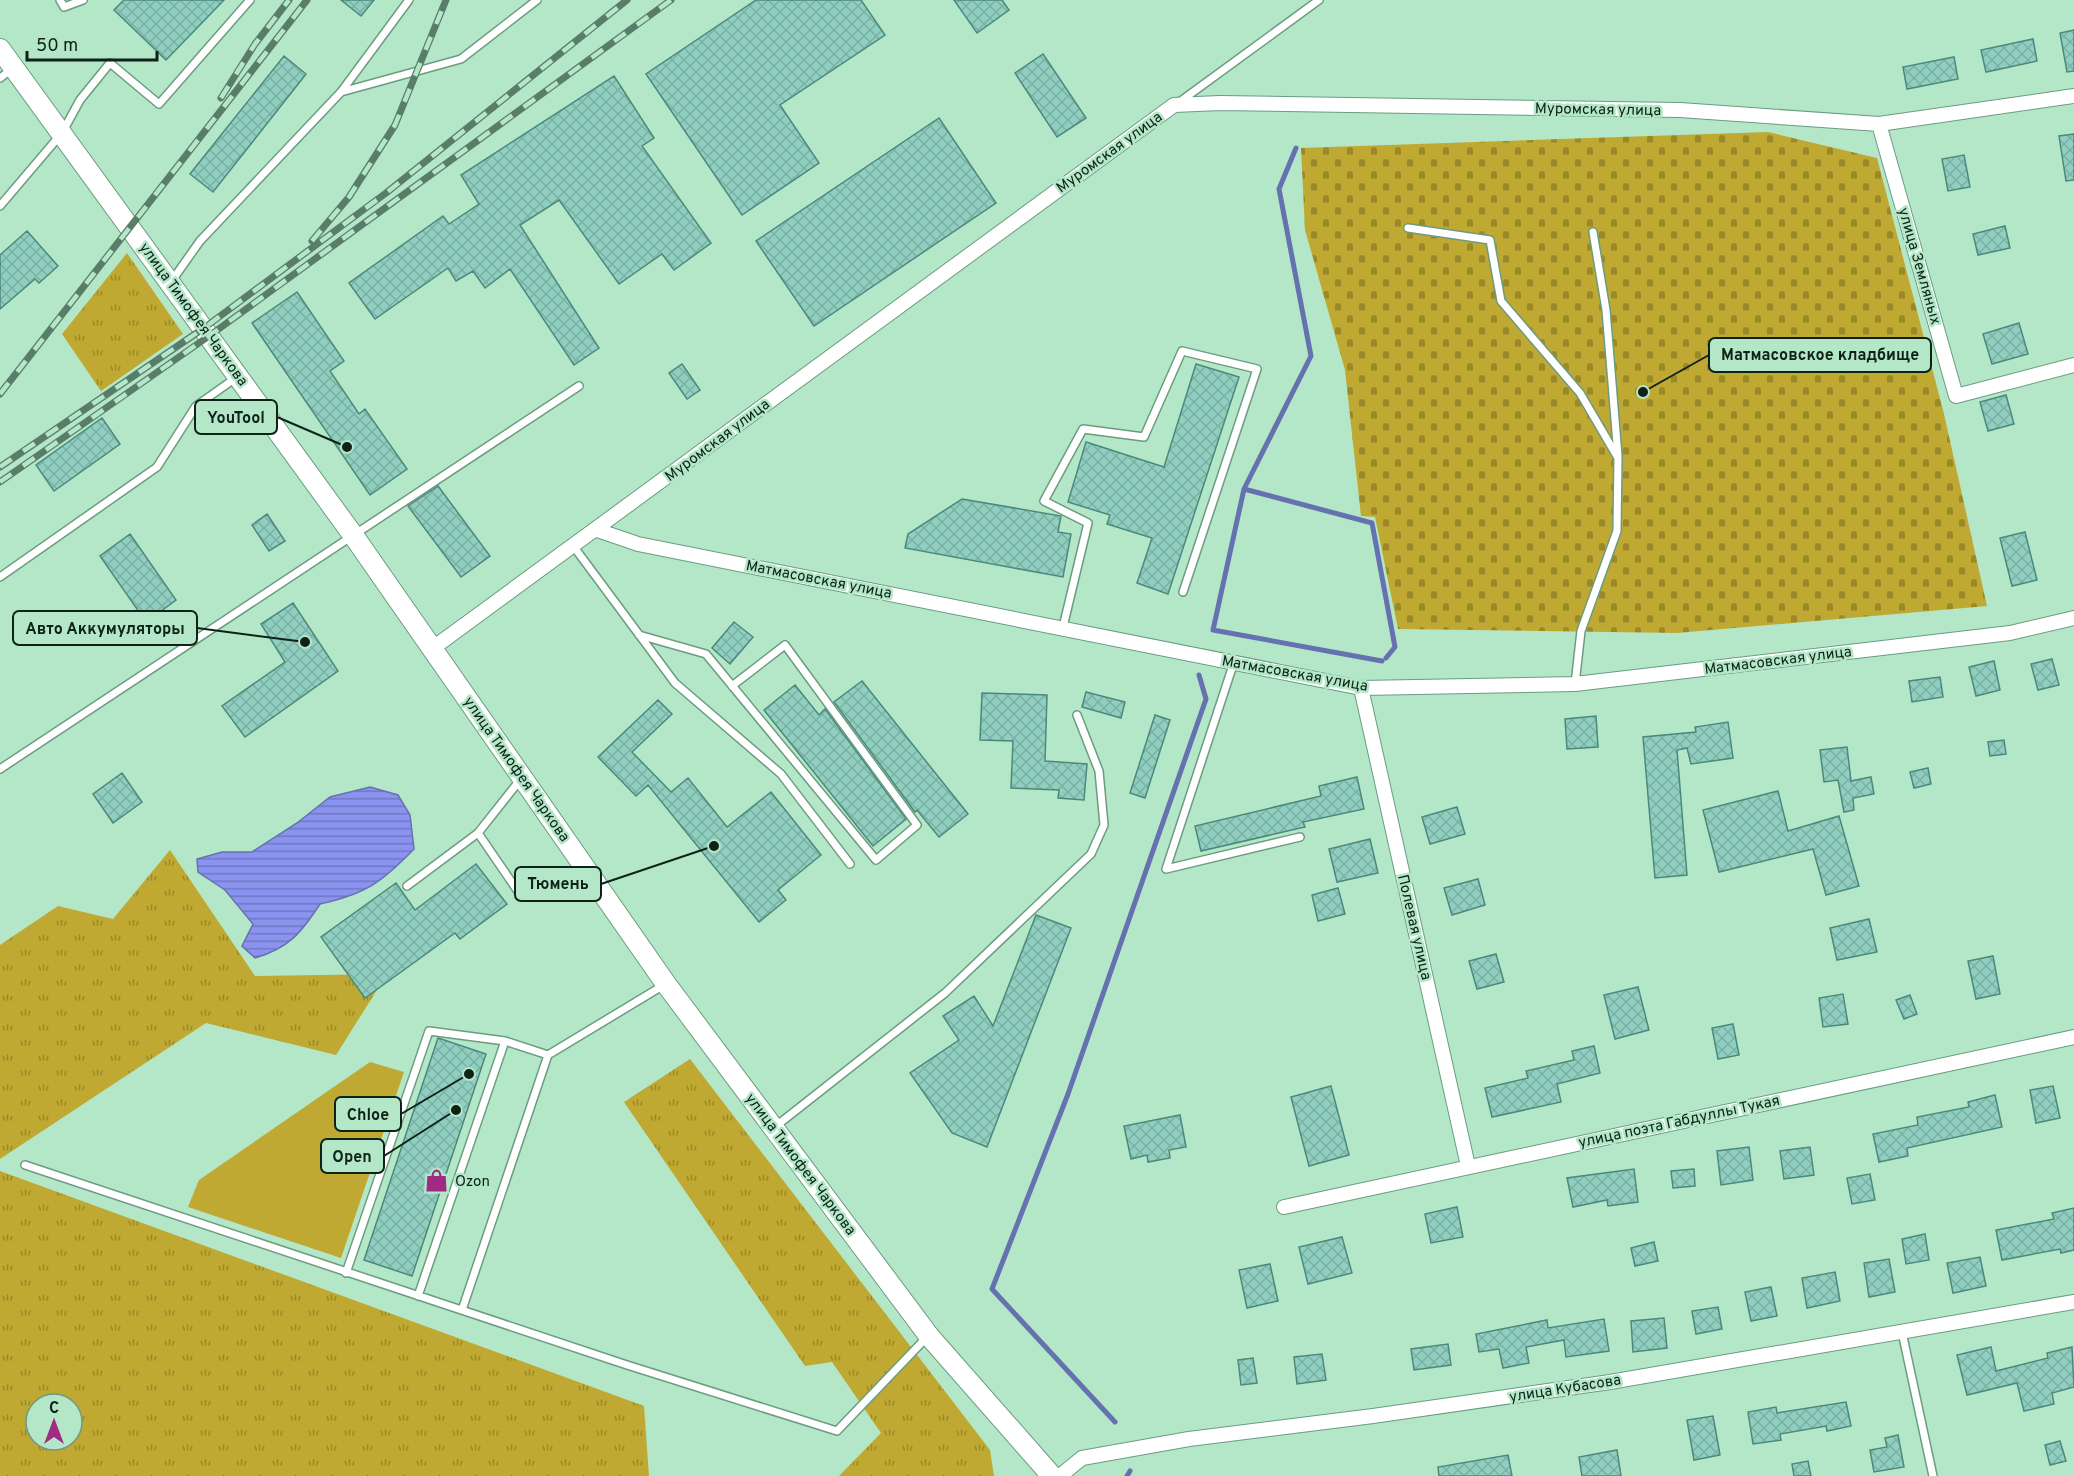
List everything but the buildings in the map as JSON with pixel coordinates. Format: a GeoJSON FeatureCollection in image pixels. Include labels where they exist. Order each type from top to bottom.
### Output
{"type":"FeatureCollection","features":[{"type":"Feature","properties":{"kind":"main road","name":"улица Тимофея Чаркова"},"geometry":{"type":"LineString","coordinates":[[0,49],[7,73],[62,133],[239,376],[523,776],[666,984],[928,1336],[1052,1476]]}},
{"type":"Feature","properties":{"kind":"street","name":"Муромская улица"},"geometry":{"type":"LineString","coordinates":[[433,648],[574,547],[847,343],[1174,105],[1668,110],[1879,124],[2074,96]]}},
{"type":"Feature","properties":{"kind":"street","name":"улица Земляных"},"geometry":{"type":"LineString","coordinates":[[1879,124],[1956,396],[2074,365]]}},
{"type":"Feature","properties":{"kind":"street","name":"Матмасовская улица"},"geometry":{"type":"LineString","coordinates":[[597,530],[638,544],[1361,687],[1575,684],[2010,633],[2074,618]]}},
{"type":"Feature","properties":{"kind":"street","name":"Полевая улица"},"geometry":{"type":"LineString","coordinates":[[1361,687],[1468,1166]]}},
{"type":"Feature","properties":{"kind":"street","name":"улица поэта Габдуллы Тукая"},"geometry":{"type":"LineString","coordinates":[[1284,1207],[2074,1037]]}},
{"type":"Feature","properties":{"kind":"street","name":"улица Кубасова"},"geometry":{"type":"LineString","coordinates":[[1060,1476],[1082,1458],[1178,1441],[1610,1382],[2074,1302]]}},
{"type":"Feature","properties":{"kind":"lane"},"geometry":{"type":"LineString","coordinates":[[60,0],[64,7],[83,0]]}},
{"type":"Feature","properties":{"kind":"lane"},"geometry":{"type":"LineString","coordinates":[[0,206],[62,133],[80,100],[110,63],[159,104],[250,0]]}},
{"type":"Feature","properties":{"kind":"lane"},"geometry":{"type":"LineString","coordinates":[[171,282],[200,242],[340,92],[409,0]]}},
{"type":"Feature","properties":{"kind":"lane"},"geometry":{"type":"LineString","coordinates":[[340,92],[461,59],[537,0]]}},
{"type":"Feature","properties":{"kind":"lane"},"geometry":{"type":"LineString","coordinates":[[1174,105],[1319,0]]}},
{"type":"Feature","properties":{"kind":"lane"},"geometry":{"type":"LineString","coordinates":[[1408,228],[1490,240],[1501,301],[1580,393],[1618,458]]}},
{"type":"Feature","properties":{"kind":"lane"},"geometry":{"type":"LineString","coordinates":[[1575,684],[1581,631],[1617,531],[1618,458],[1606,310],[1593,232]]}},
{"type":"Feature","properties":{"kind":"lane"},"geometry":{"type":"LineString","coordinates":[[1063,627],[1088,523],[1044,501],[1083,429],[1144,437],[1182,351],[1257,369],[1182,592]]}},
{"type":"Feature","properties":{"kind":"lane"},"geometry":{"type":"LineString","coordinates":[[0,577],[157,467],[196,406],[239,376]]}},
{"type":"Feature","properties":{"kind":"lane"},"geometry":{"type":"LineString","coordinates":[[0,769],[579,386]]}},
{"type":"Feature","properties":{"kind":"lane"},"geometry":{"type":"LineString","coordinates":[[574,547],[675,683],[782,774],[850,864]]}},
{"type":"Feature","properties":{"kind":"lane"},"geometry":{"type":"LineString","coordinates":[[639,634],[706,654],[732,686],[876,860],[917,825],[785,645],[732,686]]}},
{"type":"Feature","properties":{"kind":"lane"},"geometry":{"type":"LineString","coordinates":[[1234,662],[1166,869],[1300,837]]}},
{"type":"Feature","properties":{"kind":"lane"},"geometry":{"type":"LineString","coordinates":[[774,1128],[945,993],[1091,854],[1104,825],[1099,771],[1077,715]]}},
{"type":"Feature","properties":{"kind":"lane"},"geometry":{"type":"LineString","coordinates":[[406,886],[478,833],[523,776]]}},
{"type":"Feature","properties":{"kind":"lane"},"geometry":{"type":"LineString","coordinates":[[478,833],[517,890]]}},
{"type":"Feature","properties":{"kind":"lane"},"geometry":{"type":"LineString","coordinates":[[462,1310],[548,1055],[666,984]]}},
{"type":"Feature","properties":{"kind":"lane"},"geometry":{"type":"LineString","coordinates":[[346,1272],[429,1030],[505,1041],[548,1055]]}},
{"type":"Feature","properties":{"kind":"lane"},"geometry":{"type":"LineString","coordinates":[[418,1296],[505,1041]]}},
{"type":"Feature","properties":{"kind":"lane"},"geometry":{"type":"LineString","coordinates":[[25,1165],[418,1296],[837,1431],[928,1336]]}},
{"type":"Feature","properties":{"kind":"lane"},"geometry":{"type":"LineString","coordinates":[[1902,1332],[1934,1476]]}},
{"type":"Feature","properties":{"kind":"green space"},"geometry":{"type":"Polygon","coordinates":[[[1768,132],[1877,158],[1944,414],[1987,606],[1677,633],[1398,629],[1375,517],[1361,516],[1345,370],[1305,230],[1301,148],[1768,132]]]}},
{"type":"Feature","properties":{"kind":"green space"},"geometry":{"type":"Polygon","coordinates":[[[127,253],[183,334],[101,391],[62,334],[127,253]]]}},
{"type":"Feature","properties":{"kind":"green space"},"geometry":{"type":"Polygon","coordinates":[[[170,850],[255,976],[387,974],[336,1055],[206,1023],[0,1159],[0,945],[58,906],[113,919],[170,850]]]}},
{"type":"Feature","properties":{"kind":"green space"},"geometry":{"type":"Polygon","coordinates":[[[690,1059],[990,1450],[994,1476],[839,1476],[881,1433],[832,1362],[805,1366],[624,1102],[690,1059]]]}},
{"type":"Feature","properties":{"kind":"green space"},"geometry":{"type":"Polygon","coordinates":[[[370,1062],[404,1072],[341,1258],[188,1207],[199,1180],[370,1062]]]}},
{"type":"Feature","properties":{"kind":"green space"},"geometry":{"type":"Polygon","coordinates":[[[0,1171],[644,1406],[649,1476],[0,1476],[0,1171]]]}},
{"type":"Feature","properties":{"kind":"water"},"geometry":{"type":"Polygon","coordinates":[[[370,787],[398,795],[410,815],[414,849],[392,870],[362,891],[320,904],[293,938],[277,949],[255,958],[242,946],[253,924],[225,890],[198,872],[197,859],[222,852],[252,852],[297,823],[330,797],[370,787]]]}},
{"type":"Feature","properties":{"kind":"waterway"},"geometry":{"type":"LineString","coordinates":[[1296,148],[1279,189],[1311,356],[1244,489],[1213,630],[1382,661]]}},
{"type":"Feature","properties":{"kind":"waterway"},"geometry":{"type":"LineString","coordinates":[[1244,489],[1372,523],[1395,647],[1386,658]]}},
{"type":"Feature","properties":{"kind":"waterway"},"geometry":{"type":"LineString","coordinates":[[1115,1422],[992,1289],[1068,1094],[1206,699],[1199,675]]}},
{"type":"Feature","properties":{"kind":"waterway"},"geometry":{"type":"LineString","coordinates":[[1127,1476],[1130,1471]]}},
{"type":"Feature","properties":{"kind":"railway"},"geometry":{"type":"LineString","coordinates":[[221,98],[255,44],[289,0]]}},
{"type":"Feature","properties":{"kind":"railway"},"geometry":{"type":"LineString","coordinates":[[0,394],[307,0]]}},
{"type":"Feature","properties":{"kind":"railway"},"geometry":{"type":"LineString","coordinates":[[312,241],[349,197],[395,125],[446,0]]}},
{"type":"Feature","properties":{"kind":"railway"},"geometry":{"type":"LineString","coordinates":[[0,467],[204,328],[386,193],[627,0]]}},
{"type":"Feature","properties":{"kind":"railway"},"geometry":{"type":"LineString","coordinates":[[0,482],[209,336],[671,0]]}},
{"type":"Feature","properties":{"kind":"place","name":"Матмасовское кладбище"},"geometry":{"type":"Point","coordinates":[1643,392]}},
{"type":"Feature","properties":{"kind":"place","name":"YouTool"},"geometry":{"type":"Point","coordinates":[347,447]}},
{"type":"Feature","properties":{"kind":"place","name":"Авто Аккумуляторы"},"geometry":{"type":"Point","coordinates":[305,642]}},
{"type":"Feature","properties":{"kind":"place","name":"Тюмень"},"geometry":{"type":"Point","coordinates":[714,846]}},
{"type":"Feature","properties":{"kind":"place","name":"Chloe"},"geometry":{"type":"Point","coordinates":[469,1074]}},
{"type":"Feature","properties":{"kind":"place","name":"Open"},"geometry":{"type":"Point","coordinates":[456,1110]}},
{"type":"Feature","properties":{"kind":"place","name":"Ozon"},"geometry":{"type":"Point","coordinates":[437,1181]}}]}
